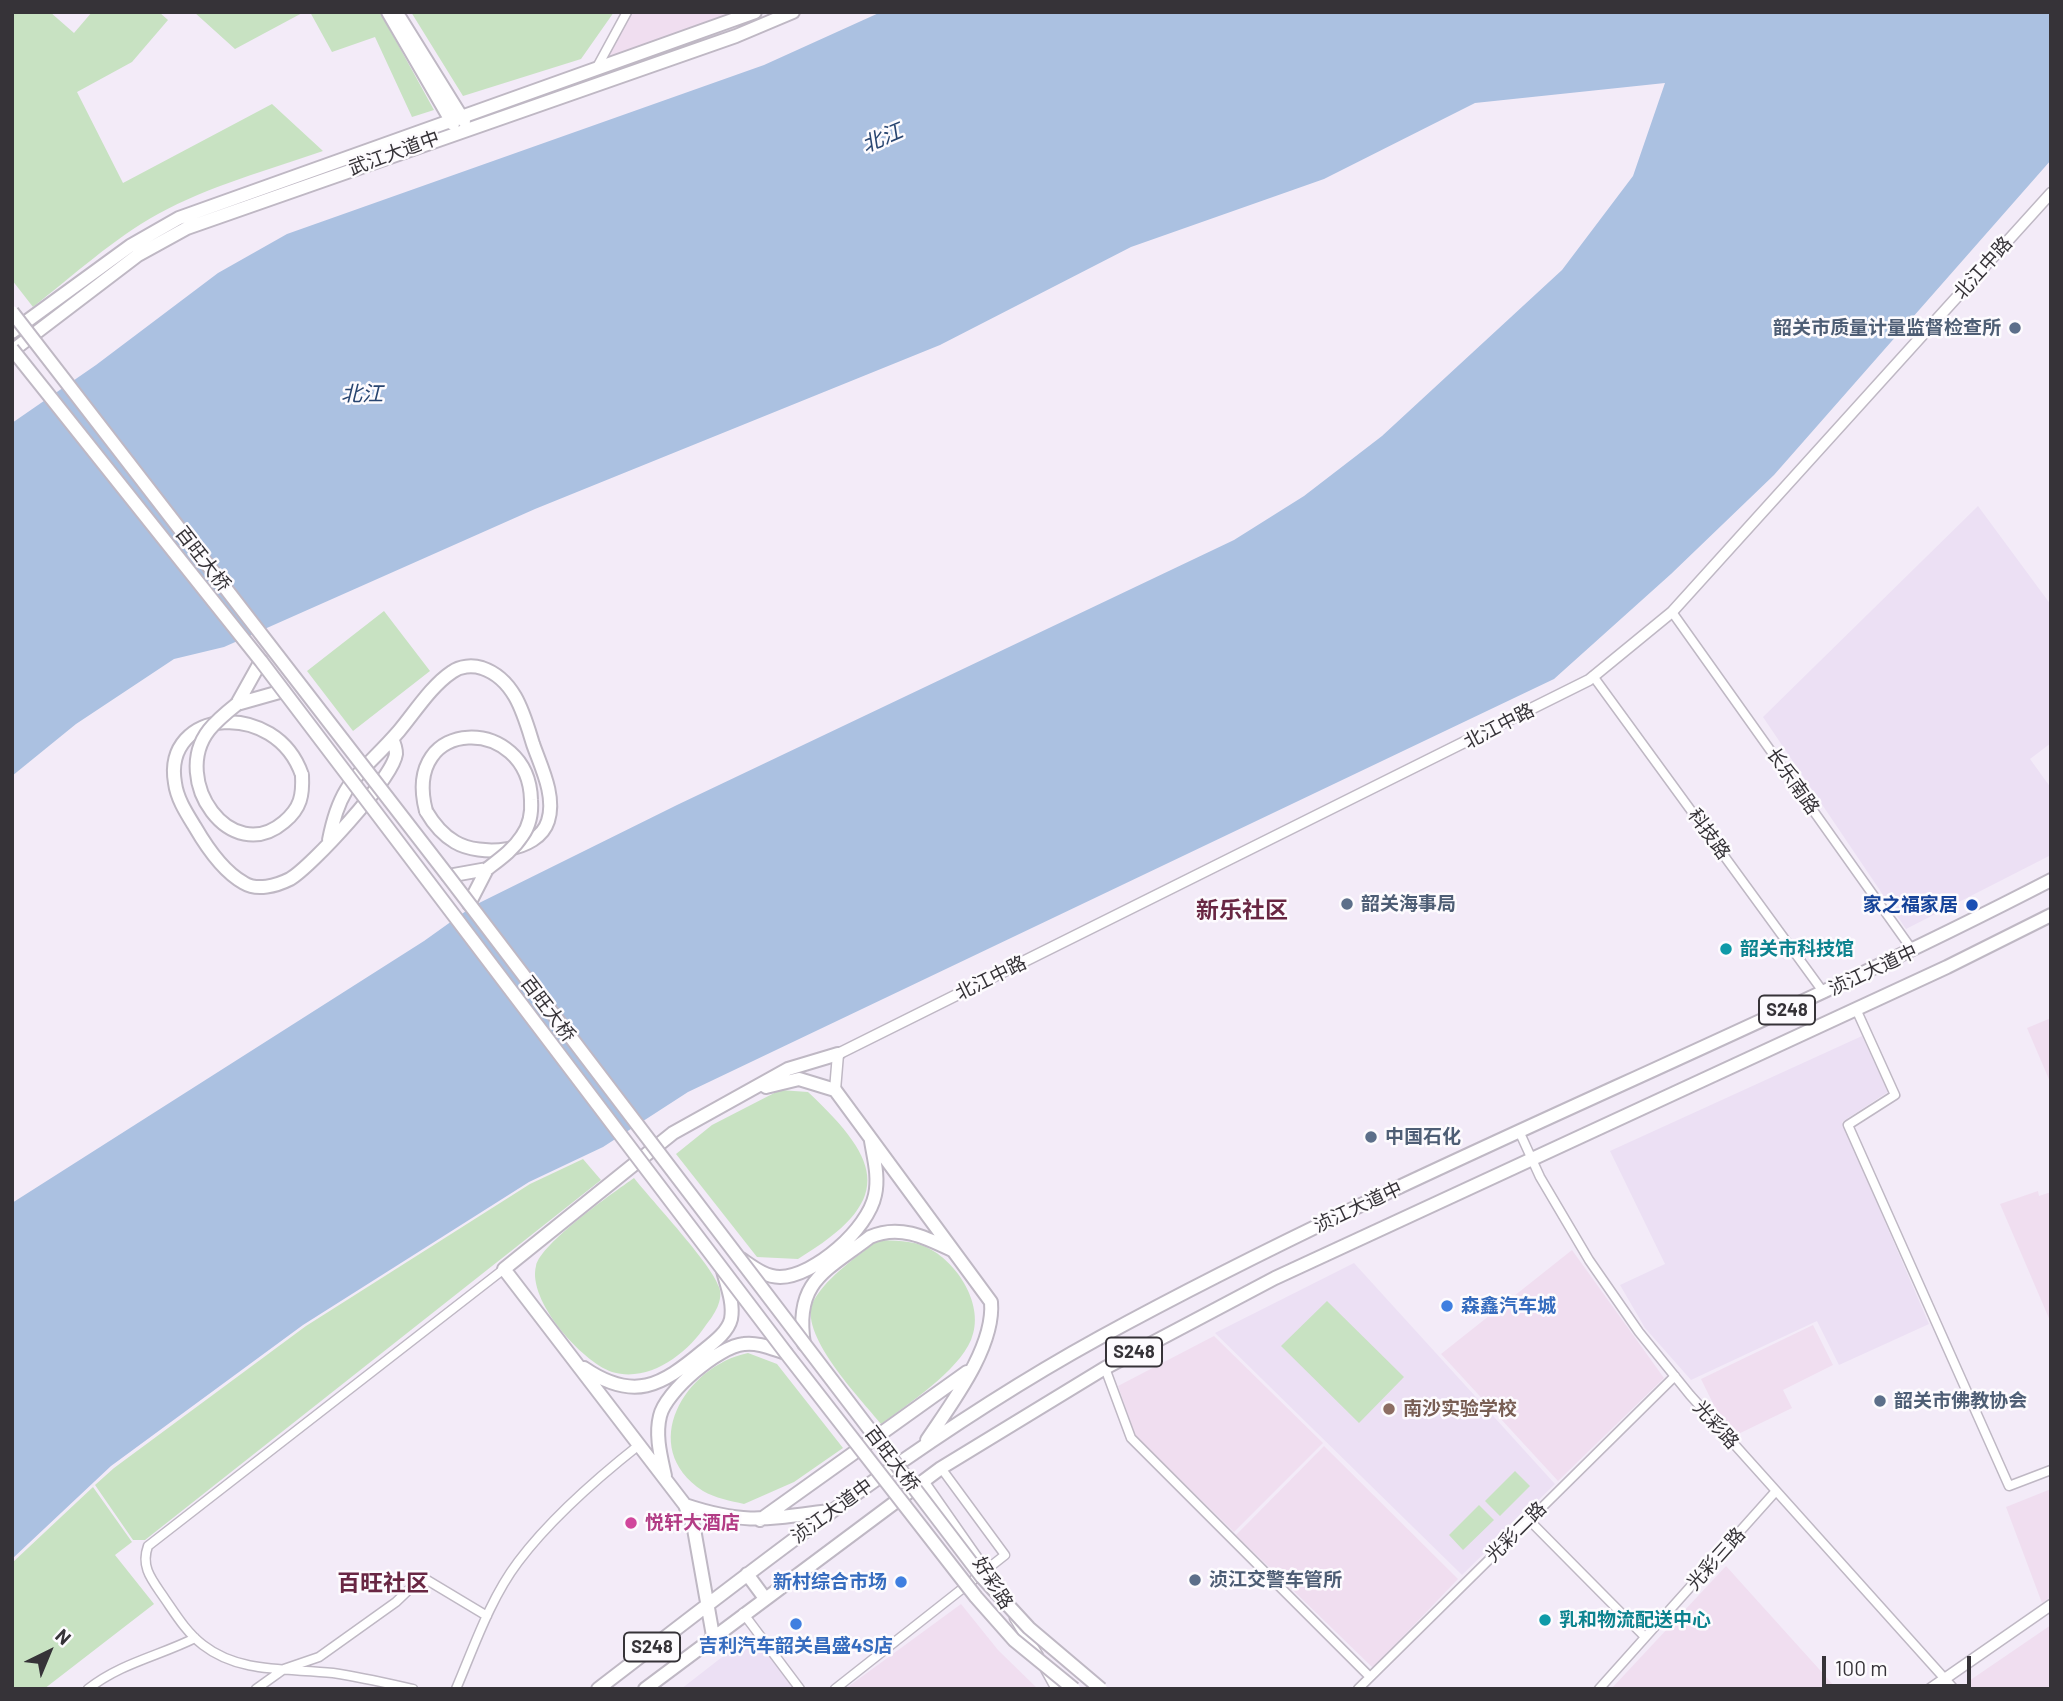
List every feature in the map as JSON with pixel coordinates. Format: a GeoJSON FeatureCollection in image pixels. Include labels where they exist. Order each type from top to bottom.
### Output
{"type":"FeatureCollection","features":[{"type":"Feature","properties":{"kind":"main road"},"geometry":{"type":"LineString","coordinates":[[388,12],[459,124]]}},
{"type":"Feature","properties":{"kind":"main road"},"geometry":{"type":"LineString","coordinates":[[397,12],[459,124]]}},
{"type":"Feature","properties":{"kind":"main road","name":"武江大道中"},"geometry":{"type":"LineString","coordinates":[[15,348],[138,255],[187,228],[596,69],[755,12]]}},
{"type":"Feature","properties":{"kind":"main road","name":"武江大道中"},"geometry":{"type":"LineString","coordinates":[[12,332],[130,246],[179,218],[459,124],[736,36],[793,12]]}},
{"type":"Feature","properties":{"kind":"main road","name":"百旺大桥"},"geometry":{"type":"LineString","coordinates":[[12,312],[982,1577],[1028,1629],[1101,1689]]}},
{"type":"Feature","properties":{"kind":"main road","name":"百旺大桥"},"geometry":{"type":"LineString","coordinates":[[15,348],[261,661],[786,1353],[976,1597],[1014,1640],[1074,1689]]}},
{"type":"Feature","properties":{"kind":"main road"},"geometry":{"type":"LineString","coordinates":[[261,661],[237,705],[207,732],[197,755],[198,787],[216,816],[237,831],[268,832],[292,815],[303,794],[302,775],[296,757],[283,740],[264,728],[234,722],[208,725],[188,737],[178,754],[174,772],[179,797],[200,835],[244,883],[264,887],[290,878],[387,777],[396,753],[392,739]]}},
{"type":"Feature","properties":{"kind":"main road"},"geometry":{"type":"LineString","coordinates":[[329,840],[339,799],[363,765],[392,739],[444,678],[460,667],[477,667],[494,673],[506,682],[522,709],[549,797],[549,820],[536,839],[500,849],[468,848],[446,836],[426,811],[422,795],[424,770],[429,759],[445,744],[469,736],[497,743],[522,767],[528,781],[531,817],[524,834],[512,849],[487,869],[469,905]]}},
{"type":"Feature","properties":{"kind":"main road"},"geometry":{"type":"LineString","coordinates":[[237,705],[283,691]]}},
{"type":"Feature","properties":{"kind":"main road"},"geometry":{"type":"LineString","coordinates":[[447,876],[487,869]]}},
{"type":"Feature","properties":{"kind":"main road","name":"浈江大道中"},"geometry":{"type":"LineString","coordinates":[[706,1605],[925,1443],[1096,1340],[1260,1254],[1519,1131],[1913,951],[2051,880]]}},
{"type":"Feature","properties":{"kind":"main road","name":"浈江大道中"},"geometry":{"type":"LineString","coordinates":[[713,1636],[941,1468],[1105,1368],[1275,1278],[1856,1009],[2051,915]]}},
{"type":"Feature","properties":{"kind":"main road"},"geometry":{"type":"LineString","coordinates":[[713,1636],[694,1530],[685,1505],[504,1269],[673,1133],[789,1069],[838,1054]]}},
{"type":"Feature","properties":{"kind":"main road"},"geometry":{"type":"LineString","coordinates":[[746,1093],[799,1079],[835,1090],[991,1302],[985,1339],[970,1370],[925,1443]]}},
{"type":"Feature","properties":{"kind":"main road"},"geometry":{"type":"LineString","coordinates":[[738,1257],[772,1276],[790,1275],[813,1268],[865,1219],[875,1196],[876,1167],[870,1137]]}},
{"type":"Feature","properties":{"kind":"main road"},"geometry":{"type":"LineString","coordinates":[[804,1344],[802,1303],[819,1277],[879,1234],[910,1233],[955,1252]]}},
{"type":"Feature","properties":{"kind":"main road"},"geometry":{"type":"LineString","coordinates":[[575,1362],[600,1380],[627,1388],[664,1381],[713,1342],[729,1324],[731,1300],[723,1270]]}},
{"type":"Feature","properties":{"kind":"main road"},"geometry":{"type":"LineString","coordinates":[[666,1480],[659,1423],[663,1405],[675,1390],[733,1346],[750,1343],[786,1353]]}},
{"type":"Feature","properties":{"kind":"main road"},"geometry":{"type":"LineString","coordinates":[[760,1520],[970,1370]]}},
{"type":"Feature","properties":{"kind":"main road"},"geometry":{"type":"LineString","coordinates":[[685,1505],[719,1516],[760,1520],[832,1511]]}},
{"type":"Feature","properties":{"kind":"main road"},"geometry":{"type":"LineString","coordinates":[[747,1574],[764,1597]]}},
{"type":"Feature","properties":{"kind":"main road","name":"S248"},"geometry":{"type":"LineString","coordinates":[[598,1689],[706,1605]]}},
{"type":"Feature","properties":{"kind":"main road","name":"S248"},"geometry":{"type":"LineString","coordinates":[[645,1689],[713,1636]]}},
{"type":"Feature","properties":{"kind":"street"},"geometry":{"type":"LineString","coordinates":[[596,69],[627,12]]}},
{"type":"Feature","properties":{"kind":"street","name":"北江中路"},"geometry":{"type":"LineString","coordinates":[[838,1054],[1448,752],[1593,676],[1672,611],[2051,193]]}},
{"type":"Feature","properties":{"kind":"street","name":"长乐南路"},"geometry":{"type":"LineString","coordinates":[[1672,611],[1913,951]]}},
{"type":"Feature","properties":{"kind":"street","name":"科技路"},"geometry":{"type":"LineString","coordinates":[[1593,676],[1824,993]]}},
{"type":"Feature","properties":{"kind":"street"},"geometry":{"type":"LineString","coordinates":[[1856,1009],[1895,1095],[1848,1125],[2009,1486],[2051,1470]]}},
{"type":"Feature","properties":{"kind":"street"},"geometry":{"type":"LineString","coordinates":[[835,1090],[838,1054]]}},
{"type":"Feature","properties":{"kind":"street","name":"光彩路"},"geometry":{"type":"LineString","coordinates":[[1519,1131],[1540,1177],[1589,1260],[1639,1332],[1776,1491],[1954,1689]]}},
{"type":"Feature","properties":{"kind":"street"},"geometry":{"type":"LineString","coordinates":[[413,1689],[333,1674],[254,1667],[227,1658],[195,1638],[147,1572],[144,1558],[148,1546],[504,1269]]}},
{"type":"Feature","properties":{"kind":"street"},"geometry":{"type":"LineString","coordinates":[[1105,1368],[1131,1438],[1370,1677]]}},
{"type":"Feature","properties":{"kind":"street","name":"光彩二路"},"geometry":{"type":"LineString","coordinates":[[1358,1689],[1675,1376]]}},
{"type":"Feature","properties":{"kind":"street"},"geometry":{"type":"LineString","coordinates":[[456,1689],[487,1616],[517,1563],[578,1498],[639,1445]]}},
{"type":"Feature","properties":{"kind":"street"},"geometry":{"type":"LineString","coordinates":[[835,1689],[1005,1555],[941,1468]]}},
{"type":"Feature","properties":{"kind":"street","name":"好彩路"},"geometry":{"type":"LineString","coordinates":[[923,1481],[986,1570],[1058,1689]]}},
{"type":"Feature","properties":{"kind":"street","name":"光彩三路"},"geometry":{"type":"LineString","coordinates":[[1599,1689],[1776,1491]]}},
{"type":"Feature","properties":{"kind":"street"},"geometry":{"type":"LineString","coordinates":[[1529,1520],[1645,1637]]}},
{"type":"Feature","properties":{"kind":"street"},"geometry":{"type":"LineString","coordinates":[[257,1689],[284,1669],[319,1657],[396,1602],[422,1577],[487,1616]]}},
{"type":"Feature","properties":{"kind":"street"},"geometry":{"type":"LineString","coordinates":[[1930,1689],[2051,1605]]}},
{"type":"Feature","properties":{"kind":"street"},"geometry":{"type":"LineString","coordinates":[[743,1613],[800,1689]]}},
{"type":"Feature","properties":{"kind":"street"},"geometry":{"type":"LineString","coordinates":[[89,1689],[126,1664],[150,1658],[195,1638]]}},
{"type":"Feature","properties":{"kind":"shaded area"},"geometry":{"type":"Polygon","coordinates":[[[629,12],[734,12],[604,60],[629,12]]]}},
{"type":"Feature","properties":{"kind":"shaded area"},"geometry":{"type":"Polygon","coordinates":[[[1978,506],[2051,605],[2051,743],[2030,759],[2051,788],[2051,855],[1906,929],[1763,717],[1978,506]]]}},
{"type":"Feature","properties":{"kind":"shaded area"},"geometry":{"type":"Polygon","coordinates":[[[2051,1018],[2051,1084],[2027,1028],[2051,1018]]]}},
{"type":"Feature","properties":{"kind":"shaded area"},"geometry":{"type":"Polygon","coordinates":[[[1862,1036],[1888,1092],[1842,1122],[1929,1324],[1839,1365],[1817,1321],[1691,1380],[1645,1328],[1620,1285],[1665,1264],[1610,1151],[1862,1036]]]}},
{"type":"Feature","properties":{"kind":"shaded area"},"geometry":{"type":"Polygon","coordinates":[[[2038,1191],[2039,1196],[2051,1192],[2051,1323],[2000,1204],[2038,1191]]]}},
{"type":"Feature","properties":{"kind":"shaded area"},"geometry":{"type":"Polygon","coordinates":[[[1572,1250],[1664,1378],[1558,1481],[1441,1354],[1572,1250]]]}},
{"type":"Feature","properties":{"kind":"shaded area","name":"南沙实验学校"},"geometry":{"type":"Polygon","coordinates":[[[1354,1263],[1555,1484],[1462,1575],[1215,1333],[1354,1263]]]}},
{"type":"Feature","properties":{"kind":"shaded area"},"geometry":{"type":"Polygon","coordinates":[[[1813,1325],[1833,1365],[1783,1390],[1792,1408],[1730,1438],[1701,1379],[1813,1325]]]}},
{"type":"Feature","properties":{"kind":"shaded area"},"geometry":{"type":"Polygon","coordinates":[[[1214,1336],[1323,1443],[1234,1532],[1135,1435],[1118,1386],[1214,1336]]]}},
{"type":"Feature","properties":{"kind":"shaded area"},"geometry":{"type":"Polygon","coordinates":[[[1324,1446],[1458,1579],[1373,1668],[1236,1535],[1324,1446]]]}},
{"type":"Feature","properties":{"kind":"shaded area"},"geometry":{"type":"Polygon","coordinates":[[[2051,1489],[2051,1597],[2042,1603],[2006,1507],[2051,1489]]]}},
{"type":"Feature","properties":{"kind":"shaded area"},"geometry":{"type":"Polygon","coordinates":[[[1726,1566],[1837,1689],[1611,1689],[1726,1566]]]}},
{"type":"Feature","properties":{"kind":"shaded area"},"geometry":{"type":"Polygon","coordinates":[[[961,1604],[998,1650],[1038,1689],[845,1689],[961,1604]]]}},
{"type":"Feature","properties":{"kind":"shaded area"},"geometry":{"type":"Polygon","coordinates":[[[2051,1625],[2051,1689],[1973,1689],[1966,1683],[2051,1625]]]}},
{"type":"Feature","properties":{"kind":"shaded area"},"geometry":{"type":"Polygon","coordinates":[[[753,1633],[795,1689],[681,1689],[753,1633]]]}},
{"type":"Feature","properties":{"kind":"green space"},"geometry":{"type":"Polygon","coordinates":[[[12,12],[50,12],[74,33],[92,12],[159,12],[168,20],[132,62],[77,92],[123,183],[272,104],[323,151],[218,187],[158,214],[109,246],[33,307],[12,280],[12,12]]]}},
{"type":"Feature","properties":{"kind":"green space"},"geometry":{"type":"Polygon","coordinates":[[[194,12],[304,12],[235,49],[194,12]]]}},
{"type":"Feature","properties":{"kind":"green space"},"geometry":{"type":"Polygon","coordinates":[[[310,12],[380,12],[434,110],[412,117],[375,37],[332,52],[310,12]]]}},
{"type":"Feature","properties":{"kind":"green space"},"geometry":{"type":"Polygon","coordinates":[[[411,12],[614,12],[581,59],[463,96],[411,12]]]}},
{"type":"Feature","properties":{"kind":"green space"},"geometry":{"type":"Polygon","coordinates":[[[384,611],[430,671],[353,731],[307,671],[384,611]]]}},
{"type":"Feature","properties":{"kind":"green space"},"geometry":{"type":"Polygon","coordinates":[[[780,1090],[808,1092],[833,1117],[852,1140],[864,1161],[868,1180],[863,1199],[851,1218],[829,1238],[798,1259],[757,1257],[676,1154],[712,1125],[780,1090]]]}},
{"type":"Feature","properties":{"kind":"green space"},"geometry":{"type":"Polygon","coordinates":[[[583,1159],[601,1180],[145,1540],[133,1540],[95,1485],[114,1468],[306,1326],[530,1184],[583,1159]]]}},
{"type":"Feature","properties":{"kind":"green space"},"geometry":{"type":"Polygon","coordinates":[[[634,1178],[705,1263],[719,1287],[720,1297],[709,1321],[678,1356],[653,1370],[626,1374],[599,1366],[572,1343],[548,1312],[535,1280],[536,1266],[550,1245],[579,1219],[634,1178]]]}},
{"type":"Feature","properties":{"kind":"green space"},"geometry":{"type":"Polygon","coordinates":[[[878,1240],[914,1243],[937,1254],[958,1274],[966,1286],[975,1313],[971,1340],[955,1364],[881,1424],[833,1365],[814,1330],[811,1314],[814,1300],[827,1283],[878,1240]]]}},
{"type":"Feature","properties":{"kind":"green space"},"geometry":{"type":"Polygon","coordinates":[[[1327,1301],[1404,1377],[1359,1423],[1281,1346],[1327,1301]]]}},
{"type":"Feature","properties":{"kind":"green space"},"geometry":{"type":"Polygon","coordinates":[[[748,1353],[777,1364],[843,1448],[794,1482],[744,1504],[703,1491],[683,1473],[673,1453],[671,1431],[677,1410],[688,1391],[705,1374],[725,1361],[748,1353]]]}},
{"type":"Feature","properties":{"kind":"green space"},"geometry":{"type":"Polygon","coordinates":[[[1515,1471],[1530,1486],[1500,1516],[1485,1501],[1515,1471]]]}},
{"type":"Feature","properties":{"kind":"green space"},"geometry":{"type":"Polygon","coordinates":[[[93,1487],[132,1542],[115,1555],[154,1604],[44,1689],[12,1689],[12,1563],[93,1487]]]}},
{"type":"Feature","properties":{"kind":"green space"},"geometry":{"type":"Polygon","coordinates":[[[1479,1505],[1494,1520],[1463,1550],[1449,1535],[1479,1505]]]}},
{"type":"Feature","properties":{"kind":"water","name":"北江"},"geometry":{"type":"Polygon","coordinates":[[[881,12],[2051,12],[2051,160],[1774,475],[1671,574],[1554,679],[688,1092],[603,1147],[529,1182],[303,1325],[111,1466],[12,1559],[12,1203],[424,941],[473,906],[677,805],[1234,540],[1304,496],[1382,436],[1562,270],[1633,176],[1665,83],[1475,103],[1324,179],[1131,247],[940,345],[535,509],[224,647],[174,659],[76,724],[12,776],[12,423],[96,365],[218,273],[287,234],[764,65],[881,12]]]}},
{"type":"Feature","properties":{"kind":"place","name":"韶关市质量计量监督检查所"},"geometry":{"type":"Point","coordinates":[2015,328]}},
{"type":"Feature","properties":{"kind":"place","name":"韶关海事局"},"geometry":{"type":"Point","coordinates":[1347,904]}},
{"type":"Feature","properties":{"kind":"place","name":"家之福家居"},"geometry":{"type":"Point","coordinates":[1972,905]}},
{"type":"Feature","properties":{"kind":"place","name":"韶关市科技馆"},"geometry":{"type":"Point","coordinates":[1726,949]}},
{"type":"Feature","properties":{"kind":"place","name":"中国石化"},"geometry":{"type":"Point","coordinates":[1371,1137]}},
{"type":"Feature","properties":{"kind":"place","name":"森鑫汽车城"},"geometry":{"type":"Point","coordinates":[1447,1306]}},
{"type":"Feature","properties":{"kind":"place","name":"韶关市佛教协会"},"geometry":{"type":"Point","coordinates":[1880,1401]}},
{"type":"Feature","properties":{"kind":"place","name":"南沙实验学校"},"geometry":{"type":"Point","coordinates":[1389,1409]}},
{"type":"Feature","properties":{"kind":"place","name":"悦轩大酒店"},"geometry":{"type":"Point","coordinates":[631,1523]}},
{"type":"Feature","properties":{"kind":"place","name":"浈江交警车管所"},"geometry":{"type":"Point","coordinates":[1195,1580]}},
{"type":"Feature","properties":{"kind":"place","name":"新村综合市场"},"geometry":{"type":"Point","coordinates":[901,1582]}},
{"type":"Feature","properties":{"kind":"place","name":"乳和物流配送中心"},"geometry":{"type":"Point","coordinates":[1545,1620]}},
{"type":"Feature","properties":{"kind":"place","name":"吉利汽车韶关昌盛4S店"},"geometry":{"type":"Point","coordinates":[796,1624]}},
{"type":"Feature","properties":{"kind":"district","name":"新乐社区"},"geometry":{"type":"Point","coordinates":[1242,910]}},
{"type":"Feature","properties":{"kind":"district","name":"百旺社区"},"geometry":{"type":"Point","coordinates":[383,1583]}}]}
